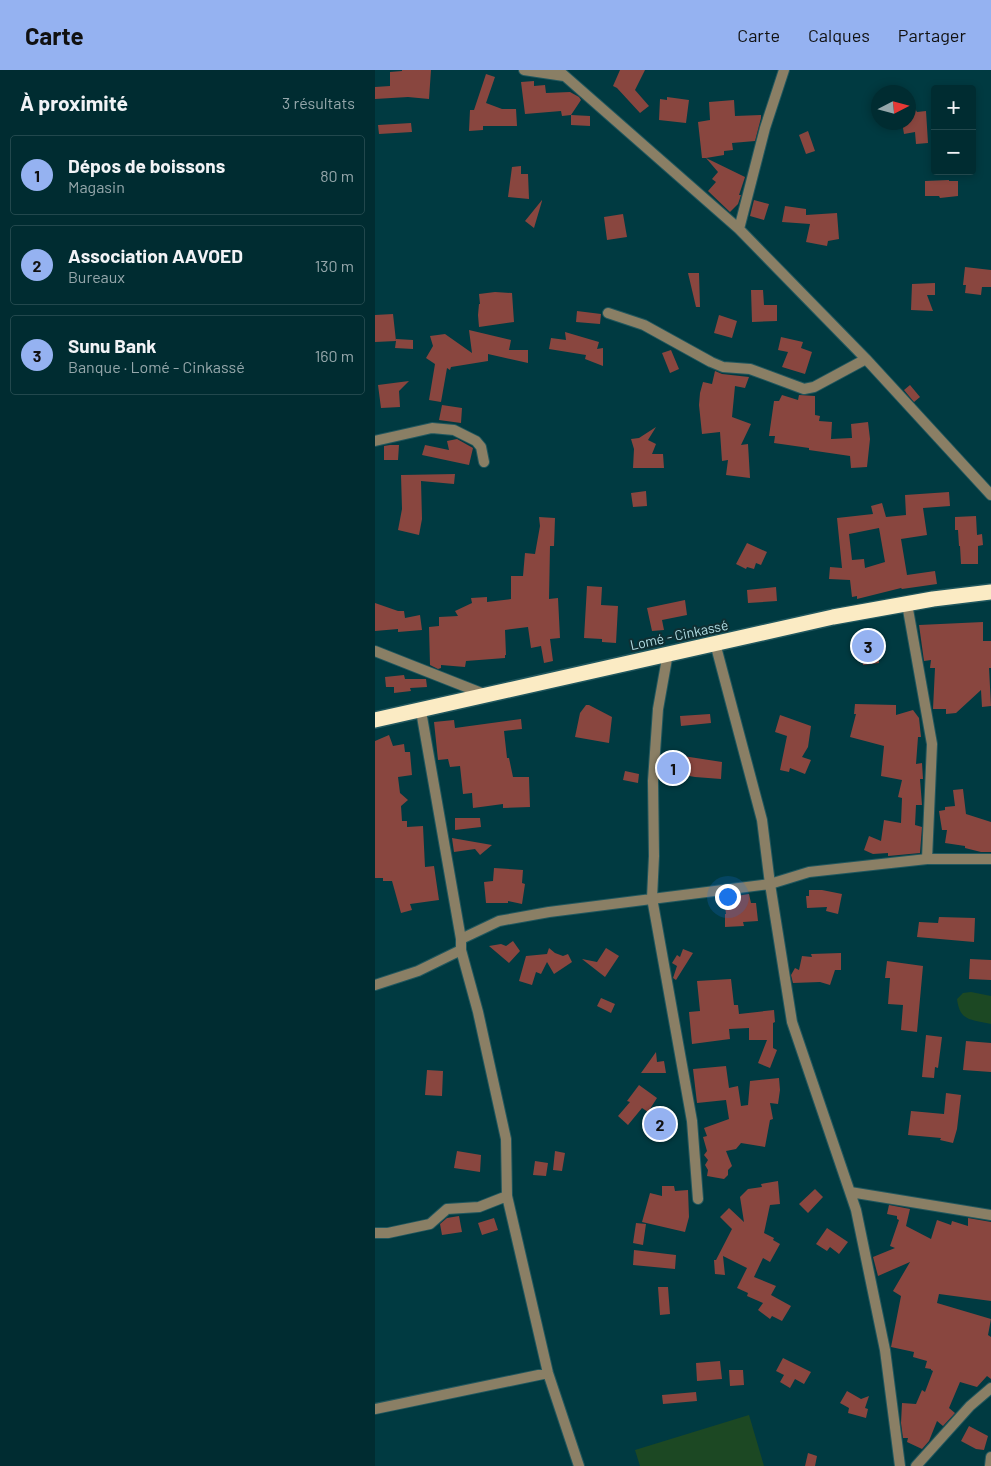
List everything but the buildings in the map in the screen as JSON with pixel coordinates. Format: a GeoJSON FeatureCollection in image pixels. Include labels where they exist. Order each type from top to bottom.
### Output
{"type":"FeatureCollection","features":[{"type":"Feature","properties":{"kind":"highway","name":"Lomé - Cinkassé"},"geometry":{"type":"LineString","coordinates":[[375,720],[833,617],[933,599],[991,592]]}},
{"type":"Feature","properties":{"kind":"street"},"geometry":{"type":"LineString","coordinates":[[524,70],[561,73],[739,229],[866,359],[991,495]]}},
{"type":"Feature","properties":{"kind":"street"},"geometry":{"type":"LineString","coordinates":[[739,229],[765,128],[784,70]]}},
{"type":"Feature","properties":{"kind":"street"},"geometry":{"type":"LineString","coordinates":[[608,313],[644,324],[723,367],[750,369],[804,389],[814,387],[866,359]]}},
{"type":"Feature","properties":{"kind":"street"},"geometry":{"type":"LineString","coordinates":[[375,441],[432,428],[454,430],[477,441],[481,447],[484,462]]}},
{"type":"Feature","properties":{"kind":"street"},"geometry":{"type":"LineString","coordinates":[[907,604],[932,744],[927,859]]}},
{"type":"Feature","properties":{"kind":"street"},"geometry":{"type":"LineString","coordinates":[[715,643],[762,820],[792,1022],[856,1210],[885,1350],[900,1466]]}},
{"type":"Feature","properties":{"kind":"street"},"geometry":{"type":"LineString","coordinates":[[375,651],[484,694]]}},
{"type":"Feature","properties":{"kind":"street"},"geometry":{"type":"LineString","coordinates":[[668,653],[658,709],[653,781],[654,856],[652,898],[692,1121],[698,1199]]}},
{"type":"Feature","properties":{"kind":"street"},"geometry":{"type":"LineString","coordinates":[[421,710],[461,945],[506,1139],[507,1196],[548,1373],[579,1466]]}},
{"type":"Feature","properties":{"kind":"street"},"geometry":{"type":"LineString","coordinates":[[375,986],[418,971],[499,921],[549,912],[770,884],[809,872],[927,859],[991,859]]}},
{"type":"Feature","properties":{"kind":"street"},"geometry":{"type":"LineString","coordinates":[[849,1192],[991,1214]]}},
{"type":"Feature","properties":{"kind":"street"},"geometry":{"type":"LineString","coordinates":[[375,1233],[388,1233],[430,1224],[447,1209],[479,1207],[507,1196]]}},
{"type":"Feature","properties":{"kind":"street"},"geometry":{"type":"LineString","coordinates":[[375,1408],[548,1373]]}},
{"type":"Feature","properties":{"kind":"street"},"geometry":{"type":"LineString","coordinates":[[916,1466],[970,1406],[991,1388]]}},
{"type":"Feature","properties":{"kind":"street"},"geometry":{"type":"LineString","coordinates":[[990,1466],[991,1457]]}},
{"type":"Feature","properties":{"kind":"green space"},"geometry":{"type":"Polygon","coordinates":[[[971,992],[991,996],[991,1024],[972,1020],[961,1012],[957,999],[963,993],[971,992]]]}},
{"type":"Feature","properties":{"kind":"green space"},"geometry":{"type":"Polygon","coordinates":[[[749,1415],[764,1466],[640,1466],[635,1450],[749,1415]]]}},
{"type":"Feature","properties":{"kind":"place","name":"Sunu Bank"},"geometry":{"type":"Point","coordinates":[868,646]}},
{"type":"Feature","properties":{"kind":"place","name":"Dépos de boissons"},"geometry":{"type":"Point","coordinates":[673,768]}},
{"type":"Feature","properties":{"kind":"place","name":"Association AAVOED"},"geometry":{"type":"Point","coordinates":[660,1124]}}]}
